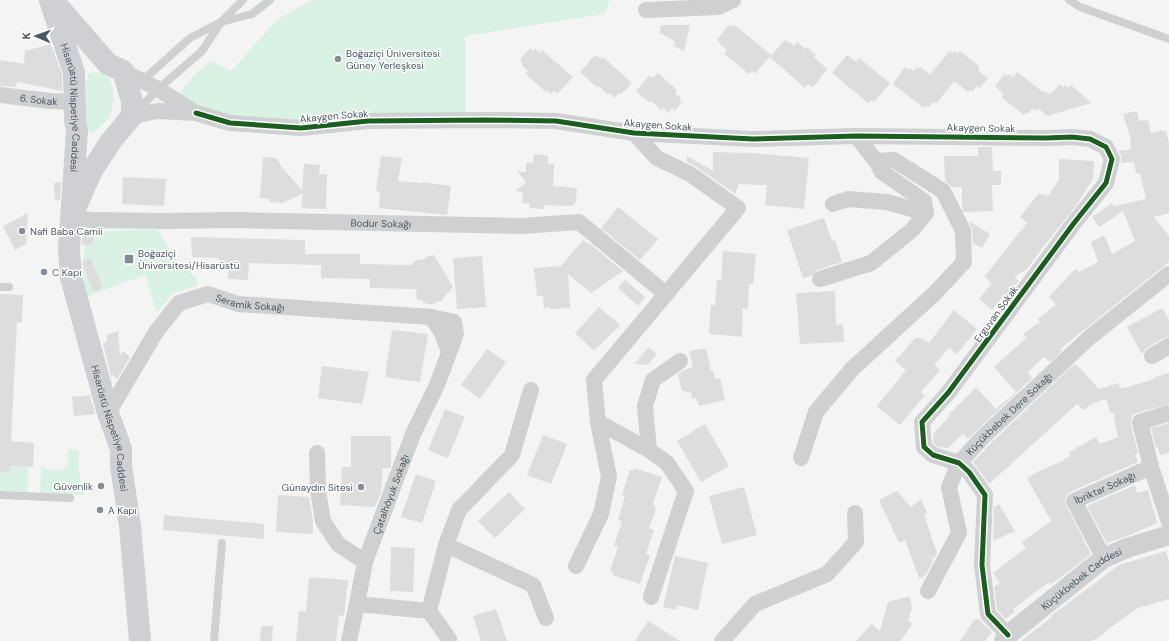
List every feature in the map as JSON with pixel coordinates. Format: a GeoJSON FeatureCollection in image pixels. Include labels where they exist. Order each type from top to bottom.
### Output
{"type":"FeatureCollection","features":[{"type":"Feature","properties":{"kind":"main road","name":"Hisarüstü Nispetiye Caddesi"},"geometry":{"type":"LineString","coordinates":[[51,0],[115,68],[132,101],[132,116],[111,141],[91,172],[71,218]]}},
{"type":"Feature","properties":{"kind":"main road","name":"Hisarüstü Nispetiye Caddesi"},"geometry":{"type":"LineString","coordinates":[[51,0],[74,74],[74,102],[77,131],[69,249],[71,277],[108,413],[121,449],[121,466],[130,526],[140,641]]}},
{"type":"Feature","properties":{"kind":"main road"},"geometry":{"type":"LineString","coordinates":[[74,74],[86,64],[97,62],[115,68]]}},
{"type":"Feature","properties":{"kind":"main road"},"geometry":{"type":"LineString","coordinates":[[77,131],[91,141],[101,144],[111,141]]}},
{"type":"Feature","properties":{"kind":"main road"},"geometry":{"type":"LineString","coordinates":[[121,449],[136,490],[155,641]]}},
{"type":"Feature","properties":{"kind":"street"},"geometry":{"type":"LineString","coordinates":[[646,10],[718,8],[733,0]]}},
{"type":"Feature","properties":{"kind":"street"},"geometry":{"type":"LineString","coordinates":[[115,68],[158,89],[196,114]]}},
{"type":"Feature","properties":{"kind":"street","name":"6. Sokak"},"geometry":{"type":"LineString","coordinates":[[1,98],[74,102]]}},
{"type":"Feature","properties":{"kind":"street"},"geometry":{"type":"LineString","coordinates":[[132,116],[158,111],[196,114]]}},
{"type":"Feature","properties":{"kind":"street","name":"Akaygen Sokak"},"geometry":{"type":"LineString","coordinates":[[196,114],[230,123],[301,128],[368,121],[486,120],[556,121],[634,133],[753,139],[856,136],[1072,137],[1090,139],[1106,147],[1112,159]]}},
{"type":"Feature","properties":{"kind":"street"},"geometry":{"type":"LineString","coordinates":[[576,566],[601,514],[609,477],[598,422],[594,380],[738,208],[690,174],[657,158],[634,133]]}},
{"type":"Feature","properties":{"kind":"street"},"geometry":{"type":"LineString","coordinates":[[820,279],[871,263],[912,230],[926,212],[924,201],[882,172],[876,161],[856,136]]}},
{"type":"Feature","properties":{"kind":"street","name":"Erguvan Sokak"},"geometry":{"type":"LineString","coordinates":[[959,463],[933,455],[924,447],[922,422],[952,387],[1074,223],[1106,183],[1112,159]]}},
{"type":"Feature","properties":{"kind":"street"},"geometry":{"type":"LineString","coordinates":[[801,458],[816,412],[852,369],[934,294],[964,262],[963,230],[943,191],[894,160],[876,161]]}},
{"type":"Feature","properties":{"kind":"street"},"geometry":{"type":"LineString","coordinates":[[833,204],[848,198],[887,202],[926,212]]}},
{"type":"Feature","properties":{"kind":"street","name":"Bodur Sokağı"},"geometry":{"type":"LineString","coordinates":[[71,218],[94,220],[236,220],[521,226],[579,222],[666,294]]}},
{"type":"Feature","properties":{"kind":"street","name":"Küçükbebek Dere Sokağı"},"geometry":{"type":"LineString","coordinates":[[1006,638],[988,614],[982,565],[985,495],[969,472],[959,463],[983,437],[1090,337],[1169,274]]}},
{"type":"Feature","properties":{"kind":"street","name":"Seramik Sokağı"},"geometry":{"type":"LineString","coordinates":[[108,413],[156,332],[180,303],[208,294],[238,304],[431,317],[454,322],[456,334],[449,352]]}},
{"type":"Feature","properties":{"kind":"street"},"geometry":{"type":"LineString","coordinates":[[1152,356],[1169,346]]}},
{"type":"Feature","properties":{"kind":"street","name":"Çatalhöyuk Sokağı"},"geometry":{"type":"LineString","coordinates":[[348,641],[365,562],[413,434],[436,385],[449,352]]}},
{"type":"Feature","properties":{"kind":"street"},"geometry":{"type":"LineString","coordinates":[[649,450],[645,406],[653,380],[680,360]]}},
{"type":"Feature","properties":{"kind":"street"},"geometry":{"type":"LineString","coordinates":[[429,611],[446,546],[459,510],[512,454],[531,390]]}},
{"type":"Feature","properties":{"kind":"street"},"geometry":{"type":"LineString","coordinates":[[1169,413],[1140,422],[1151,467],[1169,522]]}},
{"type":"Feature","properties":{"kind":"street"},"geometry":{"type":"LineString","coordinates":[[598,422],[649,450],[667,463],[686,490],[651,597]]}},
{"type":"Feature","properties":{"kind":"street"},"geometry":{"type":"LineString","coordinates":[[316,453],[318,490],[323,521],[338,544],[365,562]]}},
{"type":"Feature","properties":{"kind":"street"},"geometry":{"type":"LineString","coordinates":[[928,591],[958,534],[949,487],[959,463]]}},
{"type":"Feature","properties":{"kind":"street","name":"İbriktar Sokağı"},"geometry":{"type":"LineString","coordinates":[[1104,558],[1074,501],[1151,467]]}},
{"type":"Feature","properties":{"kind":"street"},"geometry":{"type":"LineString","coordinates":[[722,641],[755,604],[827,574],[856,542],[854,514]]}},
{"type":"Feature","properties":{"kind":"street","name":"Küçükbebek Caddesi"},"geometry":{"type":"LineString","coordinates":[[1006,638],[1104,558],[1127,548],[1169,536]]}},
{"type":"Feature","properties":{"kind":"street"},"geometry":{"type":"LineString","coordinates":[[446,546],[533,585],[546,618]]}},
{"type":"Feature","properties":{"kind":"street"},"geometry":{"type":"LineString","coordinates":[[357,604],[429,611],[449,639]]}},
{"type":"Feature","properties":{"kind":"lane"},"geometry":{"type":"LineString","coordinates":[[132,116],[158,89],[202,51],[221,22],[243,0]]}},
{"type":"Feature","properties":{"kind":"lane"},"geometry":{"type":"LineString","coordinates":[[142,81],[190,38],[221,22],[252,14],[270,0]]}},
{"type":"Feature","properties":{"kind":"lane"},"geometry":{"type":"LineString","coordinates":[[1069,0],[1080,7],[1169,40]]}},
{"type":"Feature","properties":{"kind":"lane"},"geometry":{"type":"LineString","coordinates":[[0,287],[9,287]]}},
{"type":"Feature","properties":{"kind":"lane"},"geometry":{"type":"LineString","coordinates":[[0,495],[70,498]]}},
{"type":"Feature","properties":{"kind":"lane"},"geometry":{"type":"LineString","coordinates":[[214,641],[222,543]]}},
{"type":"Feature","properties":{"kind":"green space","name":"Boğaziçi Üniversitesi Güney Yerleşkesi"},"geometry":{"type":"Polygon","coordinates":[[[312,0],[610,0],[604,14],[465,36],[465,116],[299,120],[236,118],[198,106],[179,96],[193,76],[211,61],[231,71],[278,19],[312,0]]]}},
{"type":"Feature","properties":{"kind":"green space"},"geometry":{"type":"Polygon","coordinates":[[[99,72],[107,76],[112,84],[114,94],[113,104],[108,119],[92,133],[88,128],[86,117],[86,83],[89,73],[99,72]]]}},
{"type":"Feature","properties":{"kind":"green space"},"geometry":{"type":"Polygon","coordinates":[[[157,229],[179,264],[195,276],[198,285],[172,294],[157,313],[145,275],[85,297],[83,268],[85,240],[106,231],[157,229]]]}},
{"type":"Feature","properties":{"kind":"green space"},"geometry":{"type":"Polygon","coordinates":[[[68,449],[79,450],[79,472],[84,495],[40,493],[41,465],[52,470],[63,469],[69,463],[67,457],[68,449]]]}},
{"type":"Feature","properties":{"kind":"green space"},"geometry":{"type":"Polygon","coordinates":[[[0,466],[29,467],[27,492],[0,491],[0,466]]]}},
{"type":"Feature","properties":{"kind":"building"},"geometry":{"type":"Polygon","coordinates":[[[661,25],[690,25],[684,51],[674,46],[675,41],[660,33],[661,25]]]}},
{"type":"Feature","properties":{"kind":"building"},"geometry":{"type":"Polygon","coordinates":[[[735,25],[771,55],[755,74],[752,71],[749,74],[724,54],[727,50],[717,40],[728,26],[735,25]]]}},
{"type":"Feature","properties":{"kind":"building"},"geometry":{"type":"Polygon","coordinates":[[[785,40],[788,43],[789,41],[794,46],[797,42],[805,49],[807,47],[816,55],[814,57],[827,69],[814,86],[812,87],[808,84],[805,88],[770,57],[785,40]]]}},
{"type":"Feature","properties":{"kind":"building"},"geometry":{"type":"Polygon","coordinates":[[[51,44],[62,75],[62,91],[17,82],[16,87],[0,86],[0,60],[24,64],[25,51],[51,44]]]}},
{"type":"Feature","properties":{"kind":"building"},"geometry":{"type":"Polygon","coordinates":[[[530,48],[533,51],[535,48],[540,53],[542,50],[573,77],[557,94],[554,91],[551,94],[547,90],[546,92],[526,74],[528,71],[521,64],[522,63],[520,60],[530,48]]]}},
{"type":"Feature","properties":{"kind":"building"},"geometry":{"type":"Polygon","coordinates":[[[950,51],[952,53],[954,51],[958,54],[960,51],[979,66],[979,71],[988,78],[980,88],[977,86],[973,91],[970,90],[968,92],[954,81],[936,104],[933,102],[928,107],[926,106],[924,108],[893,84],[905,67],[914,71],[916,67],[918,69],[920,67],[930,74],[950,51]]]}},
{"type":"Feature","properties":{"kind":"building"},"geometry":{"type":"Polygon","coordinates":[[[595,55],[602,59],[603,57],[632,83],[621,94],[619,93],[614,98],[610,93],[608,95],[599,86],[598,88],[580,72],[595,55]]]}},
{"type":"Feature","properties":{"kind":"building"},"geometry":{"type":"Polygon","coordinates":[[[847,55],[856,62],[859,58],[890,83],[874,102],[871,100],[868,103],[832,73],[847,55]]]}},
{"type":"Feature","properties":{"kind":"building"},"geometry":{"type":"Polygon","coordinates":[[[1017,72],[1043,92],[1045,91],[1050,95],[1060,84],[1063,87],[1065,85],[1068,88],[1071,85],[1091,103],[1047,116],[1038,108],[1036,111],[1033,108],[1028,114],[1026,112],[1024,115],[1001,97],[1004,94],[995,86],[1005,74],[1008,76],[1009,74],[1013,77],[1017,72]]]}},
{"type":"Feature","properties":{"kind":"building"},"geometry":{"type":"Polygon","coordinates":[[[658,73],[677,90],[675,93],[681,98],[679,100],[682,102],[675,111],[672,108],[668,113],[663,108],[661,110],[636,91],[649,76],[652,78],[658,73]]]}},
{"type":"Feature","properties":{"kind":"building"},"geometry":{"type":"Polygon","coordinates":[[[1137,111],[1139,121],[1148,120],[1151,133],[1163,130],[1163,132],[1166,131],[1169,144],[1169,213],[1154,217],[1169,236],[1169,262],[1060,349],[1062,351],[1050,362],[1044,357],[1028,372],[1032,378],[968,439],[963,434],[948,448],[938,447],[933,442],[933,434],[949,417],[950,413],[976,387],[996,409],[1016,392],[994,367],[1026,338],[1023,334],[1040,322],[1038,319],[1056,304],[1049,297],[1075,269],[1079,272],[1098,262],[1091,242],[1104,235],[1112,254],[1135,241],[1123,211],[1099,227],[1092,217],[1112,203],[1114,206],[1146,199],[1140,173],[1136,173],[1134,162],[1121,163],[1121,155],[1118,151],[1131,149],[1130,139],[1131,140],[1123,114],[1137,111]]]}},
{"type":"Feature","properties":{"kind":"building"},"geometry":{"type":"Polygon","coordinates":[[[978,147],[992,147],[993,171],[1001,171],[1001,185],[992,185],[993,211],[964,212],[962,209],[962,187],[952,187],[945,181],[944,156],[978,156],[978,147]]]}},
{"type":"Feature","properties":{"kind":"building"},"geometry":{"type":"Polygon","coordinates":[[[713,152],[752,153],[809,158],[804,209],[765,205],[767,185],[739,184],[735,194],[687,162],[687,156],[713,171],[713,152]]]}},
{"type":"Feature","properties":{"kind":"building"},"geometry":{"type":"Polygon","coordinates":[[[534,154],[548,156],[548,164],[554,164],[553,186],[577,188],[576,202],[572,206],[544,205],[544,209],[529,208],[530,204],[522,203],[523,192],[515,191],[526,182],[517,171],[526,172],[526,162],[533,163],[534,154]]]}},
{"type":"Feature","properties":{"kind":"building"},"geometry":{"type":"Polygon","coordinates":[[[381,156],[402,158],[398,181],[422,182],[451,186],[447,215],[379,208],[380,193],[376,190],[381,156]]]}},
{"type":"Feature","properties":{"kind":"building"},"geometry":{"type":"Polygon","coordinates":[[[263,157],[276,158],[280,165],[302,190],[304,164],[320,165],[319,174],[327,174],[326,209],[301,208],[303,193],[283,203],[271,202],[268,199],[260,198],[263,157]]]}},
{"type":"Feature","properties":{"kind":"building"},"geometry":{"type":"Polygon","coordinates":[[[1059,159],[1094,161],[1093,179],[1076,206],[1027,269],[1014,277],[1019,281],[1006,295],[1005,294],[992,310],[979,299],[992,283],[984,277],[1027,223],[1020,217],[1039,193],[1047,197],[1059,180],[1059,159]]]}},
{"type":"Feature","properties":{"kind":"building"},"geometry":{"type":"Polygon","coordinates":[[[123,177],[166,179],[164,206],[122,204],[123,177]]]}},
{"type":"Feature","properties":{"kind":"building"},"geometry":{"type":"Polygon","coordinates":[[[61,182],[60,200],[55,201],[54,183],[61,182]]]}},
{"type":"Feature","properties":{"kind":"building"},"geometry":{"type":"Polygon","coordinates":[[[618,207],[658,239],[640,260],[601,228],[618,207]]]}},
{"type":"Feature","properties":{"kind":"building","name":"Nafi Baba Camii"},"geometry":{"type":"Polygon","coordinates":[[[28,213],[26,244],[15,250],[3,226],[28,213]]]}},
{"type":"Feature","properties":{"kind":"building"},"geometry":{"type":"Polygon","coordinates":[[[824,218],[832,241],[835,240],[842,262],[817,270],[811,276],[803,278],[787,230],[824,218]]]}},
{"type":"Feature","properties":{"kind":"building"},"geometry":{"type":"Polygon","coordinates":[[[969,221],[990,234],[982,248],[973,243],[972,230],[969,221]]]}},
{"type":"Feature","properties":{"kind":"building"},"geometry":{"type":"Polygon","coordinates":[[[83,229],[92,229],[93,244],[82,245],[83,229]]]}},
{"type":"Feature","properties":{"kind":"building"},"geometry":{"type":"Polygon","coordinates":[[[191,237],[305,240],[305,254],[360,254],[360,264],[411,265],[416,260],[434,255],[453,287],[441,301],[434,304],[427,304],[421,300],[417,300],[416,289],[370,288],[370,279],[321,278],[321,265],[249,263],[248,280],[228,279],[229,263],[222,263],[218,258],[192,257],[191,237]]]}},
{"type":"Feature","properties":{"kind":"building"},"geometry":{"type":"Polygon","coordinates":[[[583,240],[588,244],[589,243],[623,271],[591,293],[568,274],[570,308],[544,308],[543,296],[537,296],[534,268],[561,266],[583,240]]]}},
{"type":"Feature","properties":{"kind":"building"},"geometry":{"type":"Polygon","coordinates":[[[723,251],[756,254],[753,284],[749,284],[748,309],[743,308],[742,337],[709,334],[711,305],[715,305],[717,280],[721,280],[723,251]]]}},
{"type":"Feature","properties":{"kind":"building"},"geometry":{"type":"Polygon","coordinates":[[[482,256],[486,307],[457,309],[453,258],[482,256]]]}},
{"type":"Feature","properties":{"kind":"building"},"geometry":{"type":"Polygon","coordinates":[[[91,258],[103,288],[93,292],[82,262],[91,258]]]}},
{"type":"Feature","properties":{"kind":"building"},"geometry":{"type":"Polygon","coordinates":[[[625,280],[645,297],[638,306],[618,288],[625,280]]]}},
{"type":"Feature","properties":{"kind":"building"},"geometry":{"type":"Polygon","coordinates":[[[835,291],[836,325],[843,324],[844,342],[800,344],[796,293],[835,291]]]}},
{"type":"Feature","properties":{"kind":"building"},"geometry":{"type":"Polygon","coordinates":[[[0,294],[23,295],[22,323],[17,322],[11,441],[34,443],[33,467],[10,466],[9,473],[0,472],[0,294]]]}},
{"type":"Feature","properties":{"kind":"building"},"geometry":{"type":"Polygon","coordinates":[[[599,307],[620,325],[594,351],[575,333],[599,307]]]}},
{"type":"Feature","properties":{"kind":"building"},"geometry":{"type":"Polygon","coordinates":[[[1162,308],[1169,320],[1169,337],[1164,338],[1147,348],[1142,354],[1127,327],[1162,308]]]}},
{"type":"Feature","properties":{"kind":"building"},"geometry":{"type":"Polygon","coordinates":[[[954,310],[977,329],[957,354],[949,348],[934,365],[940,370],[921,392],[925,395],[900,425],[877,406],[906,370],[894,360],[900,356],[915,338],[922,338],[929,343],[954,310]]]}},
{"type":"Feature","properties":{"kind":"building"},"geometry":{"type":"Polygon","coordinates":[[[392,330],[428,334],[420,382],[385,377],[392,330]]]}},
{"type":"Feature","properties":{"kind":"building"},"geometry":{"type":"Polygon","coordinates":[[[118,331],[120,355],[123,351],[130,357],[117,379],[112,374],[112,380],[103,343],[107,342],[106,335],[118,331]]]}},
{"type":"Feature","properties":{"kind":"building"},"geometry":{"type":"Polygon","coordinates":[[[648,347],[657,354],[648,365],[635,364],[648,347]]]}},
{"type":"Feature","properties":{"kind":"building"},"geometry":{"type":"Polygon","coordinates":[[[706,348],[711,371],[713,371],[715,379],[720,378],[725,400],[699,406],[696,398],[692,399],[691,392],[686,393],[685,391],[682,391],[678,374],[693,367],[689,351],[706,348]]]}},
{"type":"Feature","properties":{"kind":"building"},"geometry":{"type":"Polygon","coordinates":[[[487,349],[506,362],[480,399],[461,385],[487,349]]]}},
{"type":"Feature","properties":{"kind":"building"},"geometry":{"type":"Polygon","coordinates":[[[1074,364],[1076,366],[1077,365],[1099,389],[1118,383],[1120,388],[1127,387],[1155,379],[1155,377],[1169,373],[1169,404],[1133,415],[1131,424],[1138,454],[1135,454],[1138,462],[1070,492],[1066,496],[1066,505],[1091,554],[1050,585],[1049,582],[1013,609],[1015,611],[1006,619],[997,610],[994,587],[1000,583],[993,573],[1026,548],[1022,542],[1051,521],[1027,478],[1065,460],[1064,459],[1071,456],[1069,452],[1096,437],[1100,444],[1118,437],[1113,412],[1110,413],[1106,399],[1093,403],[1083,410],[1077,404],[989,484],[973,462],[1074,364]]]}},
{"type":"Feature","properties":{"kind":"building"},"geometry":{"type":"Polygon","coordinates":[[[322,366],[369,372],[362,404],[318,398],[322,366]]]}},
{"type":"Feature","properties":{"kind":"building"},"geometry":{"type":"Polygon","coordinates":[[[90,395],[95,414],[74,416],[72,397],[90,395]]]}},
{"type":"Feature","properties":{"kind":"building"},"geometry":{"type":"Polygon","coordinates":[[[445,409],[465,417],[448,458],[428,450],[445,409]]]}},
{"type":"Feature","properties":{"kind":"building"},"geometry":{"type":"Polygon","coordinates":[[[1169,423],[1169,453],[1160,455],[1158,448],[1156,448],[1151,428],[1169,423]]]}},
{"type":"Feature","properties":{"kind":"building"},"geometry":{"type":"Polygon","coordinates":[[[705,424],[729,466],[701,482],[677,441],[705,424]]]}},
{"type":"Feature","properties":{"kind":"building"},"geometry":{"type":"Polygon","coordinates":[[[543,435],[567,444],[551,484],[527,475],[543,435]]]}},
{"type":"Feature","properties":{"kind":"building"},"geometry":{"type":"Polygon","coordinates":[[[351,436],[391,436],[391,467],[383,468],[381,492],[375,507],[340,505],[342,467],[351,467],[351,436]]]}},
{"type":"Feature","properties":{"kind":"building"},"geometry":{"type":"Polygon","coordinates":[[[634,468],[662,477],[653,503],[656,509],[649,528],[654,530],[646,554],[650,555],[640,584],[612,575],[614,572],[610,571],[618,547],[614,546],[622,521],[618,520],[625,496],[622,495],[630,470],[633,471],[634,468]]]}},
{"type":"Feature","properties":{"kind":"building"},"geometry":{"type":"Polygon","coordinates":[[[416,474],[436,481],[422,523],[401,517],[416,474]]]}},
{"type":"Feature","properties":{"kind":"building"},"geometry":{"type":"Polygon","coordinates":[[[1135,485],[1137,493],[1148,490],[1157,523],[1128,536],[1107,543],[1087,506],[1135,485]]]}},
{"type":"Feature","properties":{"kind":"building"},"geometry":{"type":"Polygon","coordinates":[[[744,487],[757,535],[722,544],[709,496],[744,487]]]}},
{"type":"Feature","properties":{"kind":"building"},"geometry":{"type":"Polygon","coordinates":[[[897,491],[911,507],[921,499],[927,513],[924,515],[937,553],[936,556],[932,558],[933,561],[925,576],[919,578],[905,540],[899,543],[879,500],[897,491]]]}},
{"type":"Feature","properties":{"kind":"building"},"geometry":{"type":"Polygon","coordinates":[[[509,492],[525,509],[495,538],[478,521],[509,492]]]}},
{"type":"Feature","properties":{"kind":"building"},"geometry":{"type":"Polygon","coordinates":[[[278,495],[309,497],[313,521],[313,534],[276,532],[278,495]]]}},
{"type":"Feature","properties":{"kind":"building"},"geometry":{"type":"Polygon","coordinates":[[[999,504],[1015,531],[993,541],[994,507],[999,504]]]}},
{"type":"Feature","properties":{"kind":"building"},"geometry":{"type":"Polygon","coordinates":[[[164,515],[264,524],[264,539],[163,530],[164,515]]]}},
{"type":"Feature","properties":{"kind":"building"},"geometry":{"type":"Polygon","coordinates":[[[391,547],[415,548],[413,592],[390,591],[391,547]]]}},
{"type":"Feature","properties":{"kind":"building"},"geometry":{"type":"Polygon","coordinates":[[[1166,551],[1169,562],[1169,599],[1138,608],[1108,629],[1099,638],[1091,641],[1021,641],[1052,617],[1051,616],[1119,565],[1166,551]]]}},
{"type":"Feature","properties":{"kind":"building"},"geometry":{"type":"Polygon","coordinates":[[[675,556],[708,563],[698,610],[677,605],[676,610],[663,607],[675,556]]]}},
{"type":"Feature","properties":{"kind":"building"},"geometry":{"type":"Polygon","coordinates":[[[309,577],[348,580],[344,616],[339,615],[336,641],[296,641],[299,611],[306,612],[309,577]]]}},
{"type":"Feature","properties":{"kind":"building"},"geometry":{"type":"Polygon","coordinates":[[[910,596],[912,608],[908,621],[912,624],[901,641],[856,641],[872,624],[880,631],[888,602],[910,596]]]}},
{"type":"Feature","properties":{"kind":"building"},"geometry":{"type":"Polygon","coordinates":[[[496,609],[507,641],[481,641],[473,616],[496,609]]]}},
{"type":"Feature","properties":{"kind":"building"},"geometry":{"type":"Polygon","coordinates":[[[977,618],[992,632],[985,641],[960,641],[974,620],[977,618]]]}},
{"type":"Feature","properties":{"kind":"building"},"geometry":{"type":"Polygon","coordinates":[[[648,621],[680,641],[635,641],[648,621]]]}},
{"type":"Feature","properties":{"kind":"building"},"geometry":{"type":"Polygon","coordinates":[[[261,626],[273,626],[272,641],[260,641],[261,626]]]}},
{"type":"Feature","properties":{"kind":"cycle path"},"geometry":{"type":"LineString","coordinates":[[196,113],[230,123],[301,128],[368,121],[556,121],[634,133],[753,139],[856,136],[1072,137],[1090,139],[1106,147],[1112,159],[1106,183],[1074,223],[948,393],[922,422],[924,447],[933,455],[959,463],[969,472],[985,495],[982,565],[988,614],[1008,635]]}},
{"type":"Feature","properties":{"kind":"place","name":"Boğaziçi Üniversitesi Güney Yerleşkesi"},"geometry":{"type":"Point","coordinates":[338,59]}},
{"type":"Feature","properties":{"kind":"place","name":"Nafi Baba Camii"},"geometry":{"type":"Point","coordinates":[22,231]}},
{"type":"Feature","properties":{"kind":"place","name":"Boğaziçi Üniversitesi/Hisarüstü"},"geometry":{"type":"Point","coordinates":[129,259]}},
{"type":"Feature","properties":{"kind":"place","name":"C Kapı"},"geometry":{"type":"Point","coordinates":[44,272]}},
{"type":"Feature","properties":{"kind":"place","name":"Güvenlik"},"geometry":{"type":"Point","coordinates":[101,486]}},
{"type":"Feature","properties":{"kind":"place","name":"Günaydın Sitesi"},"geometry":{"type":"Point","coordinates":[361,487]}},
{"type":"Feature","properties":{"kind":"place","name":"A Kapı"},"geometry":{"type":"Point","coordinates":[100,510]}}]}
